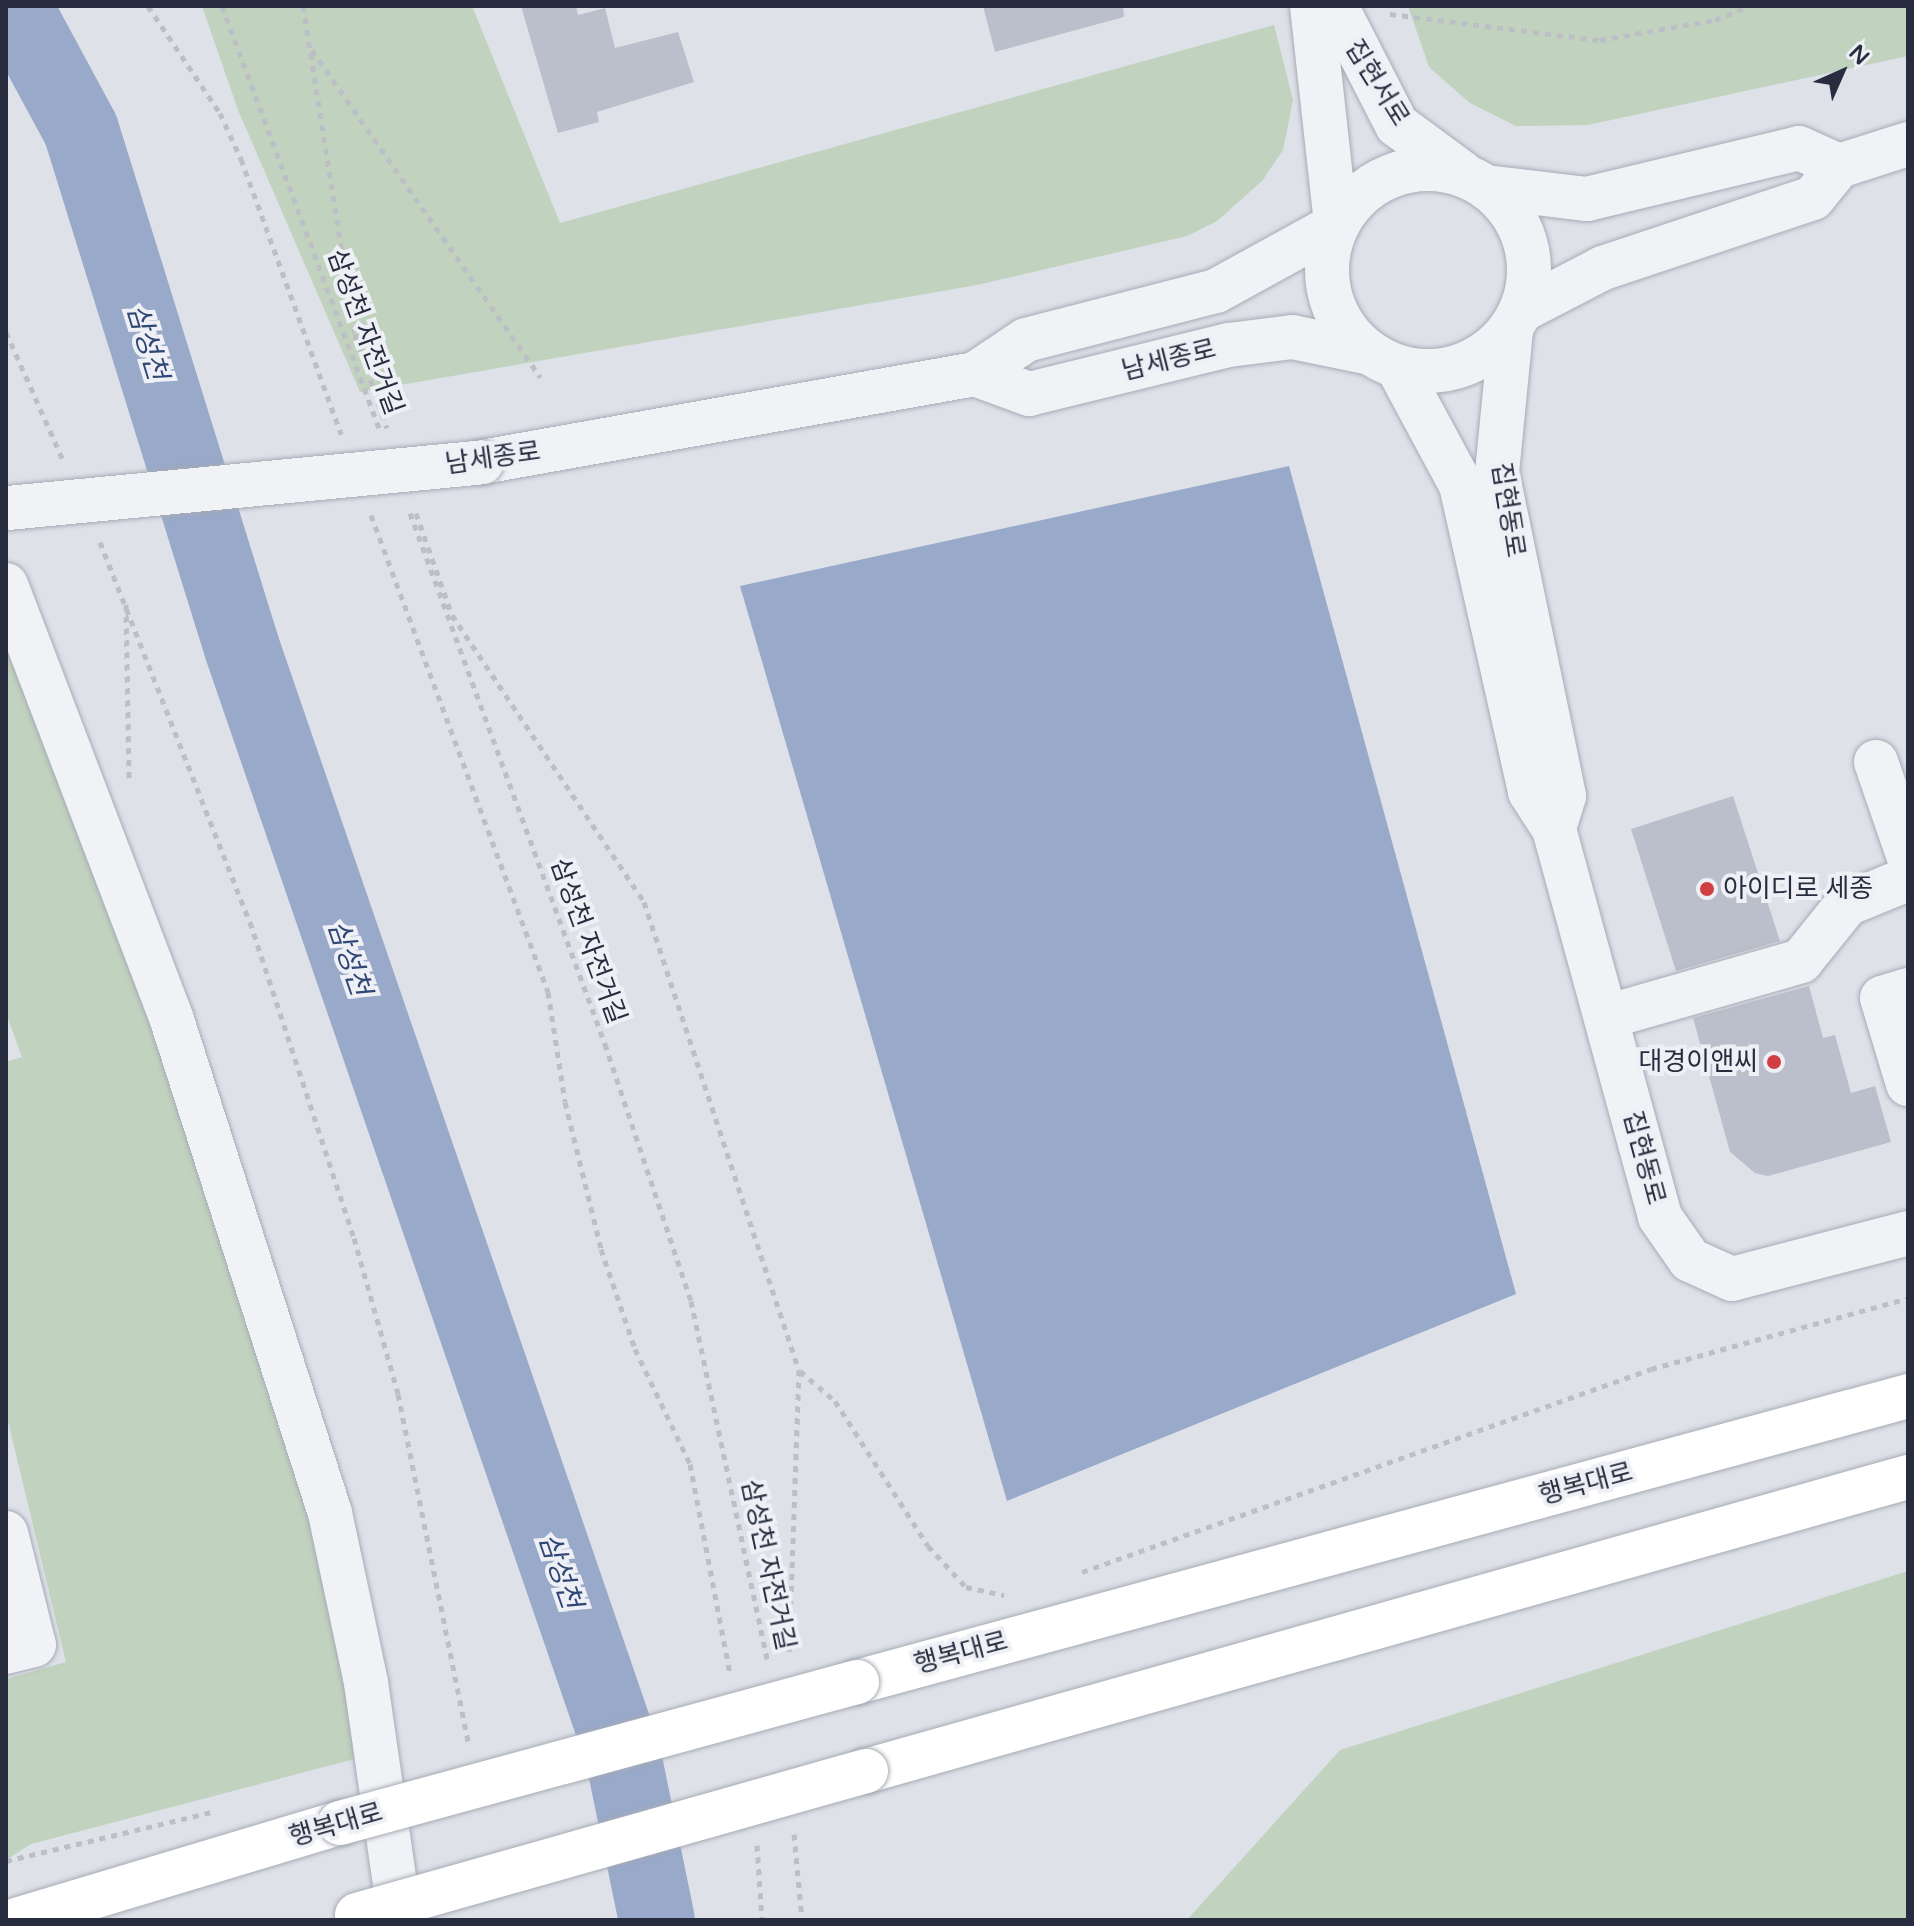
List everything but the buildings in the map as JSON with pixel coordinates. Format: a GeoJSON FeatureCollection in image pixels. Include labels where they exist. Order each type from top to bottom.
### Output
{"type":"FeatureCollection","features":[{"type":"Feature","properties":{"kind":"highway","name":"행복대로"},"geometry":{"type":"LineString","coordinates":[[16,1920],[340,1823],[1908,1396]]}},
{"type":"Feature","properties":{"kind":"highway"},"geometry":{"type":"LineString","coordinates":[[348,1917],[1908,1477]]}},
{"type":"Feature","properties":{"kind":"street","name":"집현서로"},"geometry":{"type":"LineString","coordinates":[[1312,6],[1336,225]]}},
{"type":"Feature","properties":{"kind":"street","name":"집현서로"},"geometry":{"type":"LineString","coordinates":[[1336,6],[1397,125],[1479,183]]}},
{"type":"Feature","properties":{"kind":"street"},"geometry":{"type":"LineString","coordinates":[[1839,166],[1799,148],[1587,199],[1479,183],[1419,168],[1386,177],[1356,196],[1336,225],[1326,258],[1328,294],[1343,326],[1382,360],[1456,368],[1477,360],[1516,320],[1603,268],[1813,198],[1839,166],[1908,144]]}},
{"type":"Feature","properties":{"kind":"street"},"geometry":{"type":"LineString","coordinates":[[1479,183],[1517,221],[1526,242],[1528,288],[1516,320]]}},
{"type":"Feature","properties":{"kind":"street","name":"남세종로"},"geometry":{"type":"LineString","coordinates":[[7,508],[482,462],[975,374],[1026,340],[1216,291],[1336,225]]}},
{"type":"Feature","properties":{"kind":"street","name":"집현동로"},"geometry":{"type":"LineString","coordinates":[[1516,320],[1497,472],[1564,796],[1554,829]]}},
{"type":"Feature","properties":{"kind":"street","name":"남세종로"},"geometry":{"type":"LineString","coordinates":[[975,374],[1029,394],[1229,345],[1292,337],[1382,360]]}},
{"type":"Feature","properties":{"kind":"street","name":"집현동로"},"geometry":{"type":"LineString","coordinates":[[1382,360],[1461,485],[1530,792],[1554,829],[1660,1217],[1690,1260],[1732,1279],[1908,1233]]}},
{"type":"Feature","properties":{"kind":"street"},"geometry":{"type":"LineString","coordinates":[[6,585],[171,1017],[330,1513],[366,1683],[400,1920]]}},
{"type":"Feature","properties":{"kind":"street"},"geometry":{"type":"LineString","coordinates":[[1876,762],[1908,855]]}},
{"type":"Feature","properties":{"kind":"street"},"geometry":{"type":"LineString","coordinates":[[1606,1017],[1801,961],[1847,904],[1908,879]]}},
{"type":"Feature","properties":{"kind":"street"},"geometry":{"type":"LineString","coordinates":[[1908,990],[1882,998],[1908,1084]]}},
{"type":"Feature","properties":{"kind":"street"},"geometry":{"type":"LineString","coordinates":[[6,1533],[34,1645],[6,1652]]}},
{"type":"Feature","properties":{"kind":"path"},"geometry":{"type":"LineString","coordinates":[[148,6],[236,147],[347,450]]}},
{"type":"Feature","properties":{"kind":"path","name":"삼성천 자전거길"},"geometry":{"type":"LineString","coordinates":[[222,6],[385,444]]}},
{"type":"Feature","properties":{"kind":"path"},"geometry":{"type":"LineString","coordinates":[[1384,14],[1600,40],[1715,20],[1750,6]]}},
{"type":"Feature","properties":{"kind":"path"},"geometry":{"type":"LineString","coordinates":[[309,46],[540,377]]}},
{"type":"Feature","properties":{"kind":"path"},"geometry":{"type":"LineString","coordinates":[[6,332],[69,472]]}},
{"type":"Feature","properties":{"kind":"path","name":"삼성천 자전거길"},"geometry":{"type":"LineString","coordinates":[[407,504],[605,1044],[691,1301],[770,1669]]}},
{"type":"Feature","properties":{"kind":"path"},"geometry":{"type":"LineString","coordinates":[[369,509],[548,992],[565,1102],[601,1249],[635,1349],[690,1464],[733,1692]]}},
{"type":"Feature","properties":{"kind":"path"},"geometry":{"type":"LineString","coordinates":[[94,529],[126,599],[250,922],[354,1238],[398,1394],[470,1751]]}},
{"type":"Feature","properties":{"kind":"path"},"geometry":{"type":"LineString","coordinates":[[126,599],[127,793]]}},
{"type":"Feature","properties":{"kind":"path"},"geometry":{"type":"LineString","coordinates":[[644,902],[799,1370],[789,1667]]}},
{"type":"Feature","properties":{"kind":"path"},"geometry":{"type":"LineString","coordinates":[[1072,1576],[1651,1369],[1908,1298]]}},
{"type":"Feature","properties":{"kind":"path"},"geometry":{"type":"LineString","coordinates":[[799,1370],[835,1401],[928,1546],[966,1587],[1012,1597]]}},
{"type":"Feature","properties":{"kind":"path"},"geometry":{"type":"LineString","coordinates":[[6,1861],[225,1809]]}},
{"type":"Feature","properties":{"kind":"path"},"geometry":{"type":"LineString","coordinates":[[793,1825],[802,1920]]}},
{"type":"Feature","properties":{"kind":"path"},"geometry":{"type":"LineString","coordinates":[[755,1830],[762,1920]]}},
{"type":"Feature","properties":{"kind":"green space"},"geometry":{"type":"Polygon","coordinates":[[[202,6],[472,6],[560,223],[1274,25],[1293,100],[1283,150],[1262,181],[1217,221],[1187,236],[977,285],[360,392],[238,110],[202,6]]]}},
{"type":"Feature","properties":{"kind":"green space"},"geometry":{"type":"Polygon","coordinates":[[[1408,6],[1908,6],[1908,56],[1588,125],[1516,126],[1470,103],[1429,67],[1408,6]]]}},
{"type":"Feature","properties":{"kind":"green space"},"geometry":{"type":"Polygon","coordinates":[[[6,613],[233,1195],[366,1756],[31,1844],[6,1860],[6,1679],[66,1662],[6,1413],[6,1062],[22,1057],[6,1013],[6,613]]]}},
{"type":"Feature","properties":{"kind":"green space"},"geometry":{"type":"Polygon","coordinates":[[[1908,1571],[1908,1920],[1187,1920],[1340,1750],[1908,1571]]]}},
{"type":"Feature","properties":{"kind":"water"},"geometry":{"type":"Polygon","coordinates":[[[1289,466],[1516,1294],[1007,1501],[740,586],[1289,466]]]}},
{"type":"Feature","properties":{"kind":"waterway","name":"삼성천"},"geometry":{"type":"LineString","coordinates":[[14,6],[81,130],[242,648],[623,1755],[657,1920]]}},
{"type":"Feature","properties":{"kind":"place","name":"아이디로 세종"},"geometry":{"type":"Point","coordinates":[1707,889]}},
{"type":"Feature","properties":{"kind":"place","name":"대경이앤씨"},"geometry":{"type":"Point","coordinates":[1774,1062]}}]}
